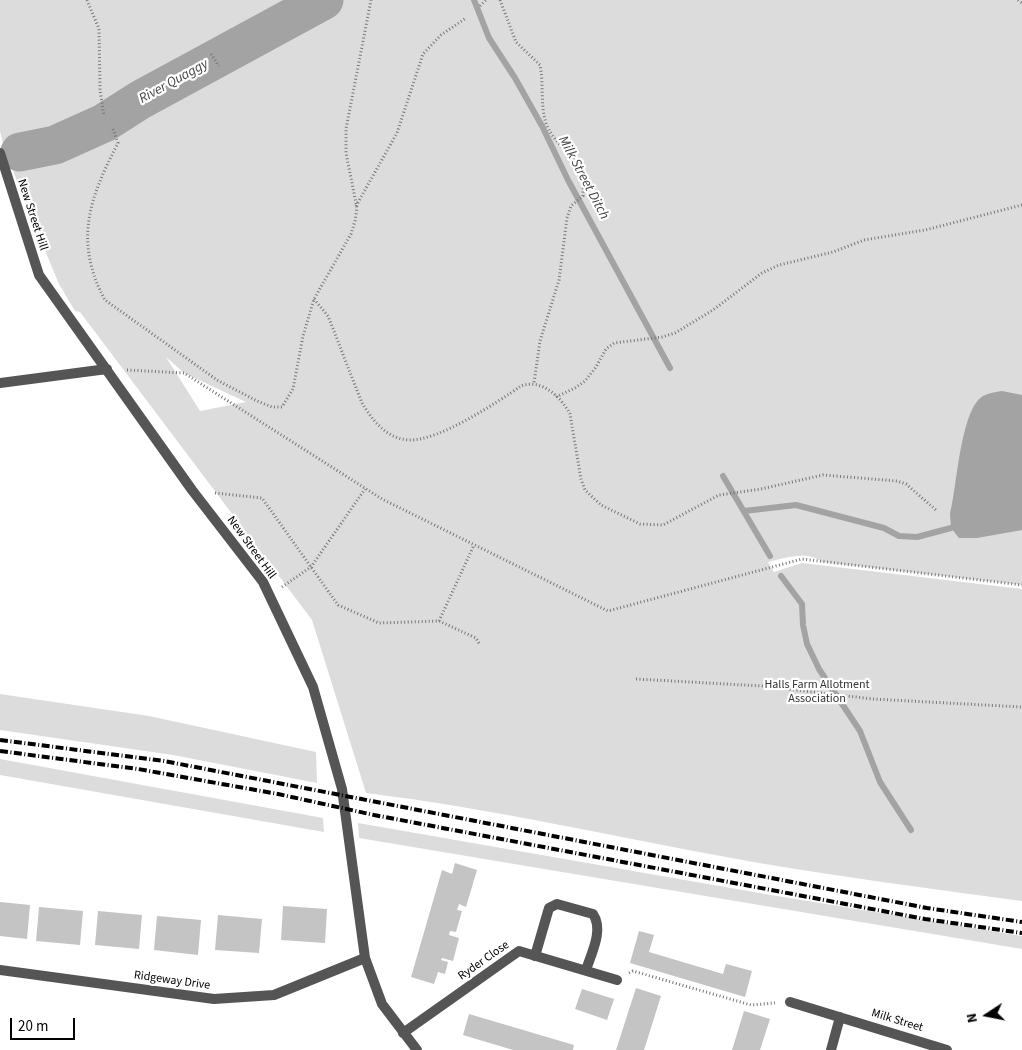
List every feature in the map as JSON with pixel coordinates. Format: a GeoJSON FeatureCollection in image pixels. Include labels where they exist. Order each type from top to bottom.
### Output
{"type":"FeatureCollection","features":[{"type":"Feature","properties":{"kind":"street","name":"New Street Hill"},"geometry":{"type":"LineString","coordinates":[[0,153],[39,275],[192,490],[263,582],[313,686],[342,789],[365,958],[382,1004],[417,1050]]}},
{"type":"Feature","properties":{"kind":"street"},"geometry":{"type":"LineString","coordinates":[[0,383],[107,369]]}},
{"type":"Feature","properties":{"kind":"street"},"geometry":{"type":"LineString","coordinates":[[535,956],[549,908],[557,904],[593,914],[599,925],[586,970]]}},
{"type":"Feature","properties":{"kind":"street","name":"Ryder Close"},"geometry":{"type":"LineString","coordinates":[[403,1033],[519,951],[618,980]]}},
{"type":"Feature","properties":{"kind":"street","name":"Ridgeway Drive"},"geometry":{"type":"LineString","coordinates":[[0,970],[214,999],[274,995],[365,958]]}},
{"type":"Feature","properties":{"kind":"street","name":"Milk Street"},"geometry":{"type":"LineString","coordinates":[[790,1002],[947,1050]]}},
{"type":"Feature","properties":{"kind":"street"},"geometry":{"type":"LineString","coordinates":[[831,1050],[840,1017]]}},
{"type":"Feature","properties":{"kind":"path"},"geometry":{"type":"LineString","coordinates":[[87,0],[99,29],[100,90],[104,116]]}},
{"type":"Feature","properties":{"kind":"path"},"geometry":{"type":"LineString","coordinates":[[113,129],[118,143],[104,167],[91,202],[88,238],[98,287],[105,300],[112,307],[182,353],[212,377],[248,397],[278,408],[288,400],[293,389],[305,328],[314,299],[351,234],[355,221],[356,206],[346,153],[346,129],[371,0]]}},
{"type":"Feature","properties":{"kind":"path"},"geometry":{"type":"LineString","coordinates":[[480,6],[486,0]]}},
{"type":"Feature","properties":{"kind":"path"},"geometry":{"type":"LineString","coordinates":[[500,0],[516,42],[540,65],[545,119],[551,132],[578,165],[583,179],[584,196],[571,206],[564,230],[559,280],[540,341],[534,383]]}},
{"type":"Feature","properties":{"kind":"path"},"geometry":{"type":"LineString","coordinates":[[1018,0],[1022,3]]}},
{"type":"Feature","properties":{"kind":"path"},"geometry":{"type":"LineString","coordinates":[[356,206],[397,133],[423,54],[441,35],[466,18]]}},
{"type":"Feature","properties":{"kind":"path"},"geometry":{"type":"LineString","coordinates":[[211,54],[219,66]]}},
{"type":"Feature","properties":{"kind":"path"},"geometry":{"type":"LineString","coordinates":[[556,397],[585,381],[596,368],[606,349],[614,343],[662,338],[675,333],[713,310],[762,273],[779,265],[833,252],[864,240],[925,230],[1022,205]]}},
{"type":"Feature","properties":{"kind":"path"},"geometry":{"type":"LineString","coordinates":[[314,299],[328,316],[369,415],[384,429],[402,439],[426,437],[479,413],[521,386],[534,383],[542,385],[556,397],[570,414],[581,479],[585,490],[601,505],[640,524],[663,525],[719,495],[761,489],[823,475],[897,481],[906,484],[936,510]]}},
{"type":"Feature","properties":{"kind":"path"},"geometry":{"type":"LineString","coordinates":[[107,369],[184,373],[365,489],[608,611],[802,559],[1022,585]]}},
{"type":"Feature","properties":{"kind":"path"},"geometry":{"type":"LineString","coordinates":[[270,597],[311,567],[365,489]]}},
{"type":"Feature","properties":{"kind":"path"},"geometry":{"type":"LineString","coordinates":[[192,490],[262,498],[338,605],[379,623],[440,621],[476,638],[480,645]]}},
{"type":"Feature","properties":{"kind":"path"},"geometry":{"type":"LineString","coordinates":[[440,621],[474,545]]}},
{"type":"Feature","properties":{"kind":"path"},"geometry":{"type":"LineString","coordinates":[[636,679],[762,686],[852,696],[1022,707]]}},
{"type":"Feature","properties":{"kind":"path"},"geometry":{"type":"LineString","coordinates":[[618,980],[633,971],[751,1005],[790,1002]]}},
{"type":"Feature","properties":{"kind":"green space","name":"Halls Farm Allotment Association"},"geometry":{"type":"Polygon","coordinates":[[[0,0],[1022,0],[1022,585],[822,562],[810,556],[788,557],[768,562],[774,572],[802,563],[1022,589],[1022,901],[753,862],[463,807],[366,793],[312,620],[80,312],[75,311],[59,284],[28,210],[3,144],[0,131],[0,0]],[[166,357],[200,411],[246,402],[184,373],[166,357]]]}},
{"type":"Feature","properties":{"kind":"green space"},"geometry":{"type":"Polygon","coordinates":[[[0,694],[149,716],[316,752],[317,783],[173,755],[0,730],[0,694]]]}},
{"type":"Feature","properties":{"kind":"green space"},"geometry":{"type":"Polygon","coordinates":[[[0,759],[323,818],[324,832],[0,775],[0,759]]]}},
{"type":"Feature","properties":{"kind":"green space"},"geometry":{"type":"Polygon","coordinates":[[[358,823],[771,895],[1022,936],[1022,949],[359,838],[358,823]]]}},
{"type":"Feature","properties":{"kind":"shaded area"},"geometry":{"type":"Polygon","coordinates":[[[1002,391],[1022,395],[1022,530],[977,538],[959,538],[951,528],[950,514],[964,433],[975,404],[983,396],[1002,391]]]}},
{"type":"Feature","properties":{"kind":"building"},"geometry":{"type":"Polygon","coordinates":[[[455,863],[477,870],[466,907],[459,904],[457,910],[462,911],[456,932],[450,931],[449,935],[459,938],[453,961],[442,958],[441,960],[448,962],[445,974],[438,972],[434,984],[411,977],[442,870],[452,874],[455,863]]]}},
{"type":"Feature","properties":{"kind":"building"},"geometry":{"type":"Polygon","coordinates":[[[0,902],[30,905],[27,939],[0,936],[0,902]]]}},
{"type":"Feature","properties":{"kind":"building"},"geometry":{"type":"Polygon","coordinates":[[[283,906],[327,909],[325,943],[281,940],[283,906]]]}},
{"type":"Feature","properties":{"kind":"building"},"geometry":{"type":"Polygon","coordinates":[[[39,907],[83,911],[80,945],[36,941],[39,907]]]}},
{"type":"Feature","properties":{"kind":"building"},"geometry":{"type":"Polygon","coordinates":[[[98,911],[142,915],[139,949],[95,945],[98,911]]]}},
{"type":"Feature","properties":{"kind":"building"},"geometry":{"type":"Polygon","coordinates":[[[218,915],[262,919],[259,953],[215,950],[218,915]]]}},
{"type":"Feature","properties":{"kind":"building"},"geometry":{"type":"Polygon","coordinates":[[[157,916],[201,920],[198,955],[154,950],[157,916]]]}},
{"type":"Feature","properties":{"kind":"building"},"geometry":{"type":"Polygon","coordinates":[[[639,931],[654,935],[649,952],[723,974],[726,964],[752,971],[745,997],[630,963],[639,931]]]}},
{"type":"Feature","properties":{"kind":"building"},"geometry":{"type":"Polygon","coordinates":[[[636,988],[661,996],[644,1050],[616,1050],[636,988]]]}},
{"type":"Feature","properties":{"kind":"building"},"geometry":{"type":"Polygon","coordinates":[[[582,989],[614,999],[607,1020],[575,1009],[582,989]]]}},
{"type":"Feature","properties":{"kind":"building"},"geometry":{"type":"Polygon","coordinates":[[[744,1011],[770,1019],[760,1050],[732,1050],[744,1011]]]}},
{"type":"Feature","properties":{"kind":"building"},"geometry":{"type":"Polygon","coordinates":[[[469,1014],[574,1045],[573,1050],[513,1050],[463,1035],[469,1014]]]}},
{"type":"Feature","properties":{"kind":"waterway","name":"River Quaggy"},"geometry":{"type":"LineString","coordinates":[[20,152],[55,145],[104,123],[140,100],[324,0]]}},
{"type":"Feature","properties":{"kind":"waterway","name":"Milk Street Ditch"},"geometry":{"type":"LineString","coordinates":[[474,0],[489,38],[515,78],[542,126],[568,180],[670,368]]}},
{"type":"Feature","properties":{"kind":"waterway","name":"Milk Street Ditch"},"geometry":{"type":"LineString","coordinates":[[723,476],[770,556]]}},
{"type":"Feature","properties":{"kind":"waterway"},"geometry":{"type":"LineString","coordinates":[[744,511],[796,505],[884,528],[899,536],[917,537],[951,528]]}},
{"type":"Feature","properties":{"kind":"waterway","name":"Milk Street Ditch"},"geometry":{"type":"LineString","coordinates":[[781,576],[802,604],[803,625],[807,644],[819,669],[860,731],[880,782],[911,830]]}},
{"type":"Feature","properties":{"kind":"railway"},"geometry":{"type":"LineString","coordinates":[[0,740],[164,761],[927,908],[1022,922]]}},
{"type":"Feature","properties":{"kind":"railway"},"geometry":{"type":"LineString","coordinates":[[0,751],[138,769],[278,794],[374,815],[925,919],[1022,933]]}}]}
